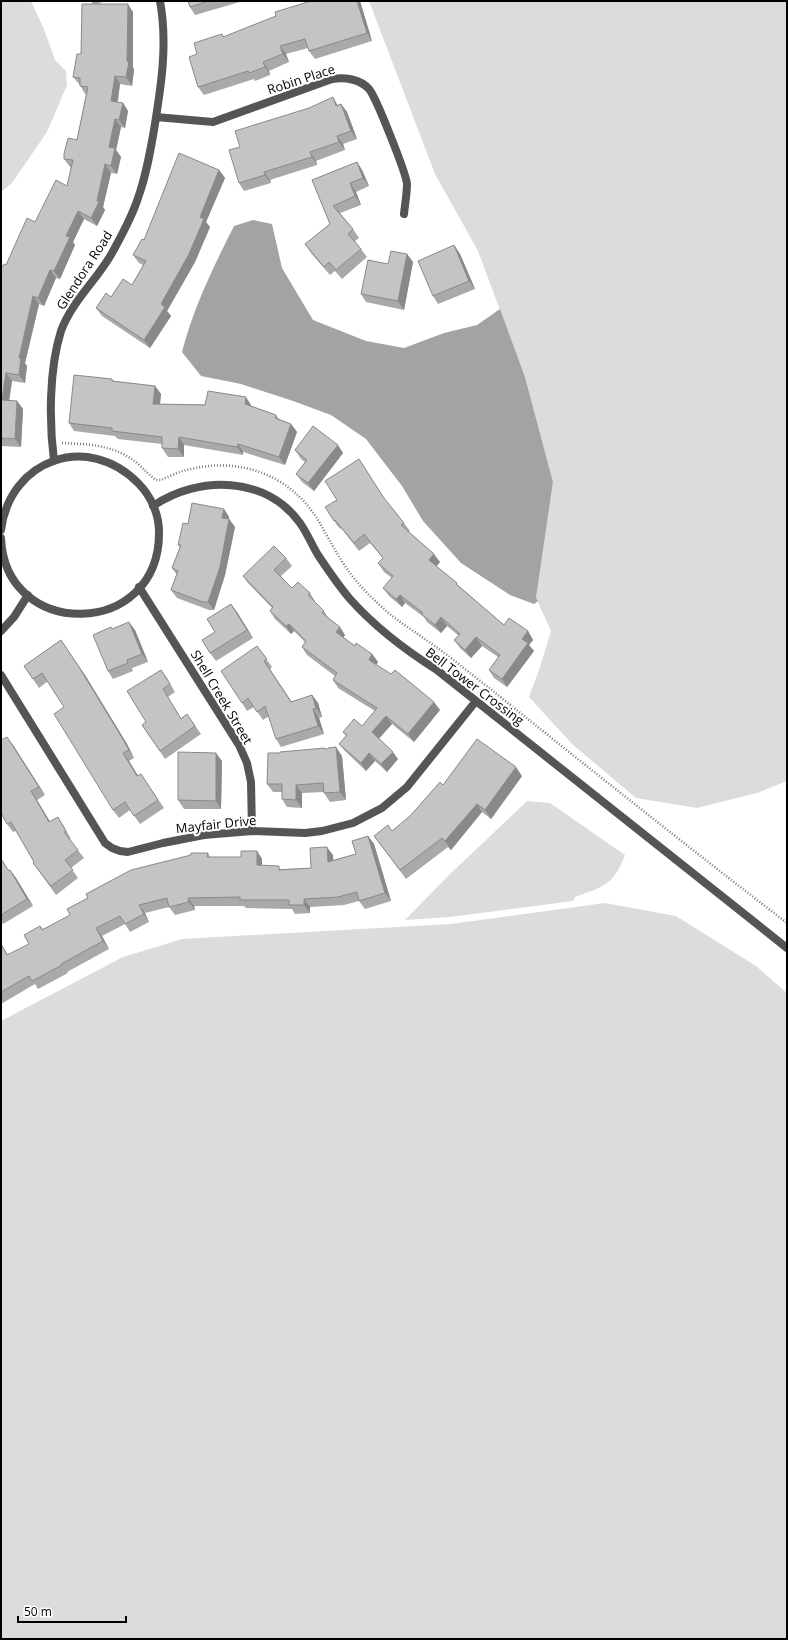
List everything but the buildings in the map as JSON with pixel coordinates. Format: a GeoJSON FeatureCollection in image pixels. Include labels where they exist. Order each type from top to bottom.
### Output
{"type":"FeatureCollection","features":[{"type":"Feature","properties":{"kind":"street","name":"Glendora Road"},"geometry":{"type":"LineString","coordinates":[[54,461],[51,412],[58,343],[62,331],[75,305],[110,256],[130,219],[144,179],[161,82],[164,36],[160,1]]}},
{"type":"Feature","properties":{"kind":"street","name":"Robin Place"},"geometry":{"type":"LineString","coordinates":[[156,117],[213,122],[332,79],[348,78],[363,84],[373,95],[400,160],[407,183],[404,214]]}},
{"type":"Feature","properties":{"kind":"street"},"geometry":{"type":"LineString","coordinates":[[1,530],[6,508],[18,486],[36,470],[54,461],[82,456],[107,461],[130,474],[143,489],[154,506],[159,531],[158,544],[151,570],[139,587],[127,599],[115,606],[91,614],[78,615],[54,610],[42,605],[28,595],[14,579],[8,568],[1,538]]}},
{"type":"Feature","properties":{"kind":"street","name":"Bell Tower Crossing"},"geometry":{"type":"LineString","coordinates":[[154,506],[178,492],[196,486],[214,484],[251,488],[275,499],[300,523],[318,555],[339,585],[363,613],[391,638],[437,670],[787,948]]}},
{"type":"Feature","properties":{"kind":"street","name":"Shell Creek Street"},"geometry":{"type":"LineString","coordinates":[[139,587],[239,744],[247,763],[251,782],[252,831]]}},
{"type":"Feature","properties":{"kind":"street"},"geometry":{"type":"LineString","coordinates":[[1,632],[14,617],[28,595]]}},
{"type":"Feature","properties":{"kind":"street","name":"Mayfair Drive"},"geometry":{"type":"LineString","coordinates":[[1,675],[105,843],[120,852],[128,852],[204,835],[252,831],[305,833],[322,831],[353,823],[368,816],[395,798],[407,787],[476,701]]}},
{"type":"Feature","properties":{"kind":"path"},"geometry":{"type":"LineString","coordinates":[[52,443],[92,444],[113,450],[137,463],[156,480],[160,480],[188,469],[218,465],[242,467],[275,479],[300,497],[315,513],[344,564],[354,578],[384,608],[435,646],[692,850],[787,923]]}},
{"type":"Feature","properties":{"kind":"shaded area"},"geometry":{"type":"Polygon","coordinates":[[[1,1],[31,1],[44,29],[55,60],[66,71],[67,85],[47,132],[12,183],[2,191],[1,194],[1,1]]]}},
{"type":"Feature","properties":{"kind":"shaded area"},"geometry":{"type":"Polygon","coordinates":[[[369,1],[787,1],[787,781],[757,793],[697,808],[636,798],[572,744],[529,697],[551,631],[536,598],[553,482],[525,377],[478,251],[435,174],[369,1]]]}},
{"type":"Feature","properties":{"kind":"shaded area"},"geometry":{"type":"Polygon","coordinates":[[[253,220],[272,224],[282,268],[313,320],[366,341],[404,348],[444,333],[477,325],[500,309],[525,377],[553,482],[536,598],[538,601],[534,604],[510,595],[461,563],[423,521],[402,486],[366,439],[331,415],[241,384],[201,376],[182,352],[198,303],[211,272],[234,226],[253,220]]]}},
{"type":"Feature","properties":{"kind":"shaded area"},"geometry":{"type":"Polygon","coordinates":[[[527,801],[550,803],[625,855],[621,865],[612,879],[600,887],[575,897],[573,901],[450,917],[405,920],[448,876],[527,801]]]}},
{"type":"Feature","properties":{"kind":"shaded area"},"geometry":{"type":"Polygon","coordinates":[[[605,903],[676,916],[756,966],[787,993],[787,1639],[1,1639],[1,1021],[123,957],[182,939],[451,924],[605,903]]]}}]}
